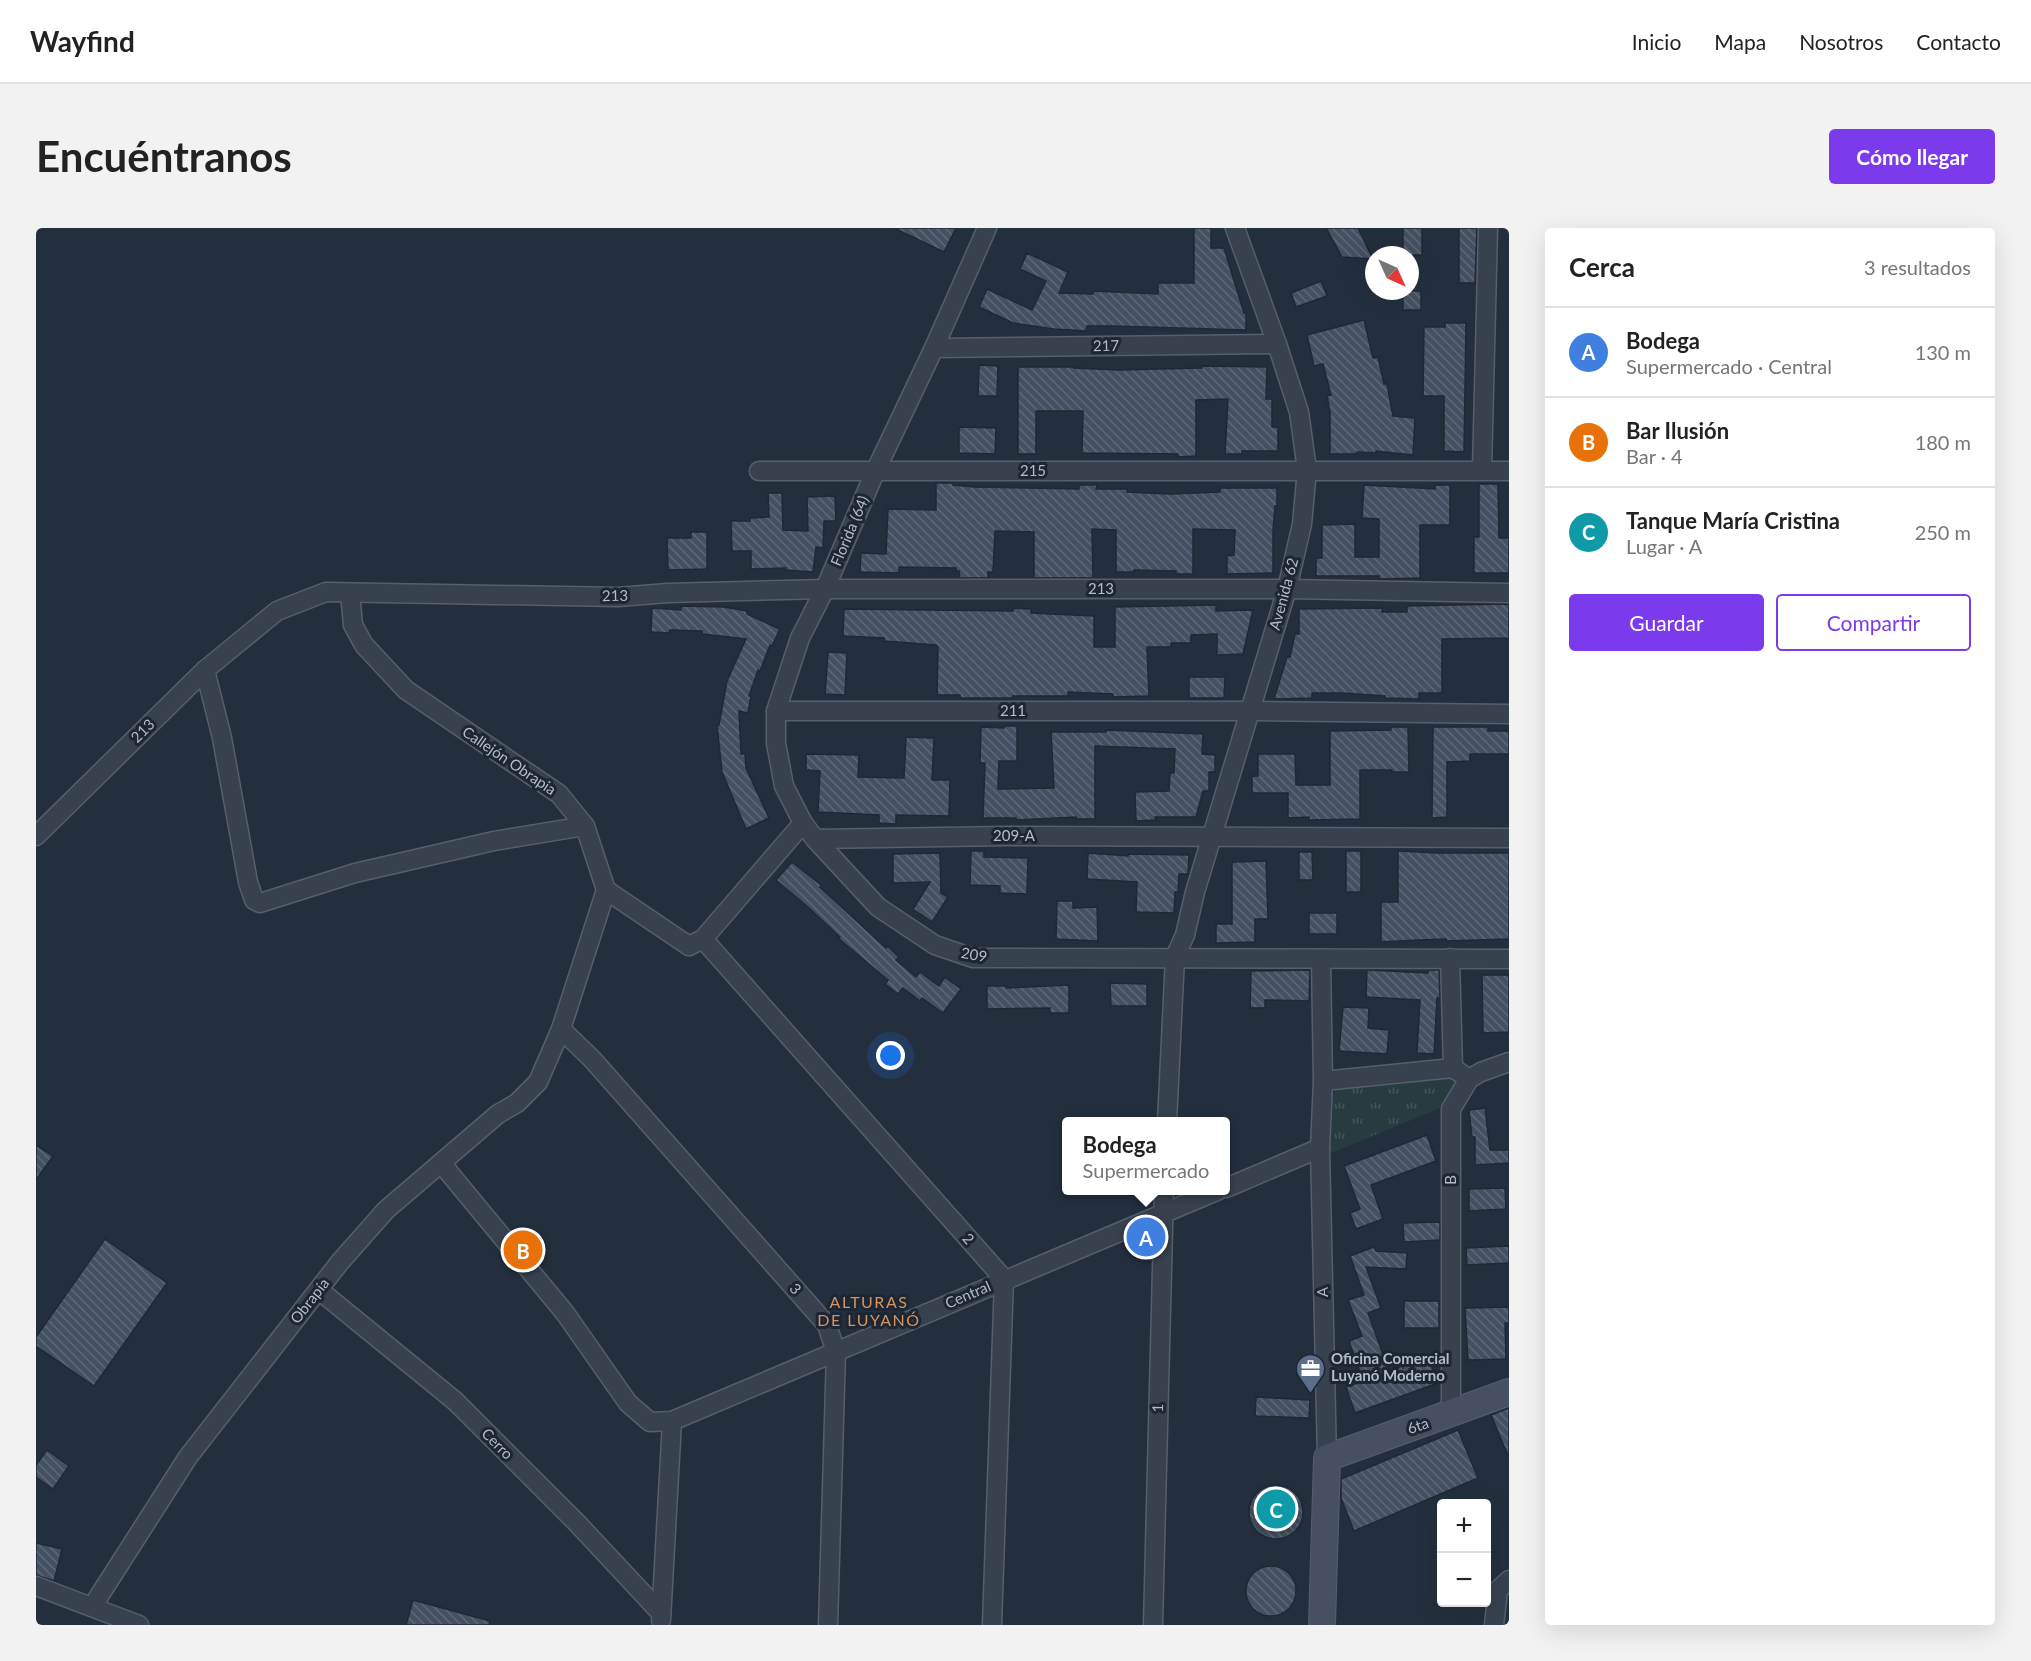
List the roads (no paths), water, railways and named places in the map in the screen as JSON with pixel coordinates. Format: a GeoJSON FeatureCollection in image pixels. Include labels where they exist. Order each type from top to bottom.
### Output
{"type":"FeatureCollection","features":[{"type":"Feature","properties":{"kind":"street","name":"Florida (64)"},"geometry":{"type":"LineString","coordinates":[[815,839],[803,823],[784,786],[776,743],[776,711],[800,638],[825,589],[875,472],[934,348],[987,228]]}},
{"type":"Feature","properties":{"kind":"street","name":"Avenida 62"},"geometry":{"type":"LineString","coordinates":[[1175,957],[1185,935],[1195,892],[1287,590],[1302,524],[1307,470],[1299,412],[1235,228]]}},
{"type":"Feature","properties":{"kind":"street"},"geometry":{"type":"LineString","coordinates":[[1482,471],[1488,228]]}},
{"type":"Feature","properties":{"kind":"street","name":"217"},"geometry":{"type":"LineString","coordinates":[[934,348],[1277,344]]}},
{"type":"Feature","properties":{"kind":"street"},"geometry":{"type":"LineString","coordinates":[[1307,470],[1509,471]]}},
{"type":"Feature","properties":{"kind":"street","name":"215"},"geometry":{"type":"LineString","coordinates":[[759,471],[1307,470]]}},
{"type":"Feature","properties":{"kind":"street","name":"213"},"geometry":{"type":"LineString","coordinates":[[36,836],[206,670],[277,611],[326,592],[618,597],[668,593],[825,589],[1287,590]]}},
{"type":"Feature","properties":{"kind":"street"},"geometry":{"type":"LineString","coordinates":[[1287,590],[1509,592]]}},
{"type":"Feature","properties":{"kind":"street","name":"Callejón Obrapia"},"geometry":{"type":"LineString","coordinates":[[350,593],[353,625],[364,645],[406,690],[559,794],[585,825],[606,890]]}},
{"type":"Feature","properties":{"kind":"street"},"geometry":{"type":"LineString","coordinates":[[206,670],[222,738],[248,882],[254,900],[260,903],[356,873],[494,841],[585,825]]}},
{"type":"Feature","properties":{"kind":"street","name":"211"},"geometry":{"type":"LineString","coordinates":[[776,711],[1250,711]]}},
{"type":"Feature","properties":{"kind":"street"},"geometry":{"type":"LineString","coordinates":[[1250,711],[1509,714]]}},
{"type":"Feature","properties":{"kind":"street"},"geometry":{"type":"LineString","coordinates":[[696,942],[803,823]]}},
{"type":"Feature","properties":{"kind":"street","name":"209-A"},"geometry":{"type":"LineString","coordinates":[[815,839],[1007,836],[1509,838]]}},
{"type":"Feature","properties":{"kind":"street","name":"209"},"geometry":{"type":"LineString","coordinates":[[815,839],[878,907],[935,945],[973,958],[1509,959]]}},
{"type":"Feature","properties":{"kind":"street"},"geometry":{"type":"LineString","coordinates":[[561,1029],[606,890]]}},
{"type":"Feature","properties":{"kind":"street","name":"2"},"geometry":{"type":"LineString","coordinates":[[606,890],[696,942],[1004,1280]]}},
{"type":"Feature","properties":{"kind":"street"},"geometry":{"type":"LineString","coordinates":[[1167,1117],[1175,957]]}},
{"type":"Feature","properties":{"kind":"street"},"geometry":{"type":"LineString","coordinates":[[1450,958],[1453,1068]]}},
{"type":"Feature","properties":{"kind":"street","name":"A"},"geometry":{"type":"LineString","coordinates":[[1321,960],[1323,1080],[1320,1148],[1327,1458],[1322,1625]]}},
{"type":"Feature","properties":{"kind":"street","name":"Obrapía"},"geometry":{"type":"LineString","coordinates":[[92,1607],[188,1457],[340,1262],[386,1210],[498,1114],[517,1103],[538,1082],[561,1029]]}},
{"type":"Feature","properties":{"kind":"street","name":"3"},"geometry":{"type":"LineString","coordinates":[[561,1029],[592,1059],[827,1325],[836,1352],[828,1625]]}},
{"type":"Feature","properties":{"kind":"street"},"geometry":{"type":"LineString","coordinates":[[1323,1080],[1453,1068],[1469,1079],[1509,1062]]}},
{"type":"Feature","properties":{"kind":"street","name":"B"},"geometry":{"type":"LineString","coordinates":[[1451,1414],[1451,1109],[1469,1079]]}},
{"type":"Feature","properties":{"kind":"street"},"geometry":{"type":"LineString","coordinates":[[1230,1186],[1320,1148]]}},
{"type":"Feature","properties":{"kind":"street","name":"Central"},"geometry":{"type":"LineString","coordinates":[[441,1163],[565,1313],[628,1403],[650,1422],[672,1421],[1209,1195]]}},
{"type":"Feature","properties":{"kind":"street","name":"1"},"geometry":{"type":"LineString","coordinates":[[1153,1625],[1164,1195]]}},
{"type":"Feature","properties":{"kind":"street"},"geometry":{"type":"LineString","coordinates":[[992,1625],[1004,1280]]}},
{"type":"Feature","properties":{"kind":"street","name":"Cerro"},"geometry":{"type":"LineString","coordinates":[[319,1290],[455,1401],[578,1524],[661,1619]]}},
{"type":"Feature","properties":{"kind":"street","name":"6ta"},"geometry":{"type":"LineString","coordinates":[[1327,1458],[1509,1392]]}},
{"type":"Feature","properties":{"kind":"street"},"geometry":{"type":"LineString","coordinates":[[661,1619],[664,1601],[672,1421]]}},
{"type":"Feature","properties":{"kind":"street"},"geometry":{"type":"LineString","coordinates":[[1494,1625],[1498,1590],[1509,1580]]}},
{"type":"Feature","properties":{"kind":"street"},"geometry":{"type":"LineString","coordinates":[[36,1586],[139,1625]]}},
{"type":"Feature","properties":{"kind":"place","name":"Bodega"},"geometry":{"type":"Point","coordinates":[1146,1237]}},
{"type":"Feature","properties":{"kind":"place","name":"Bar Ilusión"},"geometry":{"type":"Point","coordinates":[523,1250]}},
{"type":"Feature","properties":{"kind":"place","name":"Oficina Comercial Luyanó Moderno"},"geometry":{"type":"Point","coordinates":[1310,1394]}},
{"type":"Feature","properties":{"kind":"place","name":"Tanque María Cristina"},"geometry":{"type":"Point","coordinates":[1276,1509]}},
{"type":"Feature","properties":{"kind":"district","name":"ALTURAS DE LUYANÓ"},"geometry":{"type":"Point","coordinates":[869,1311]}}]}
